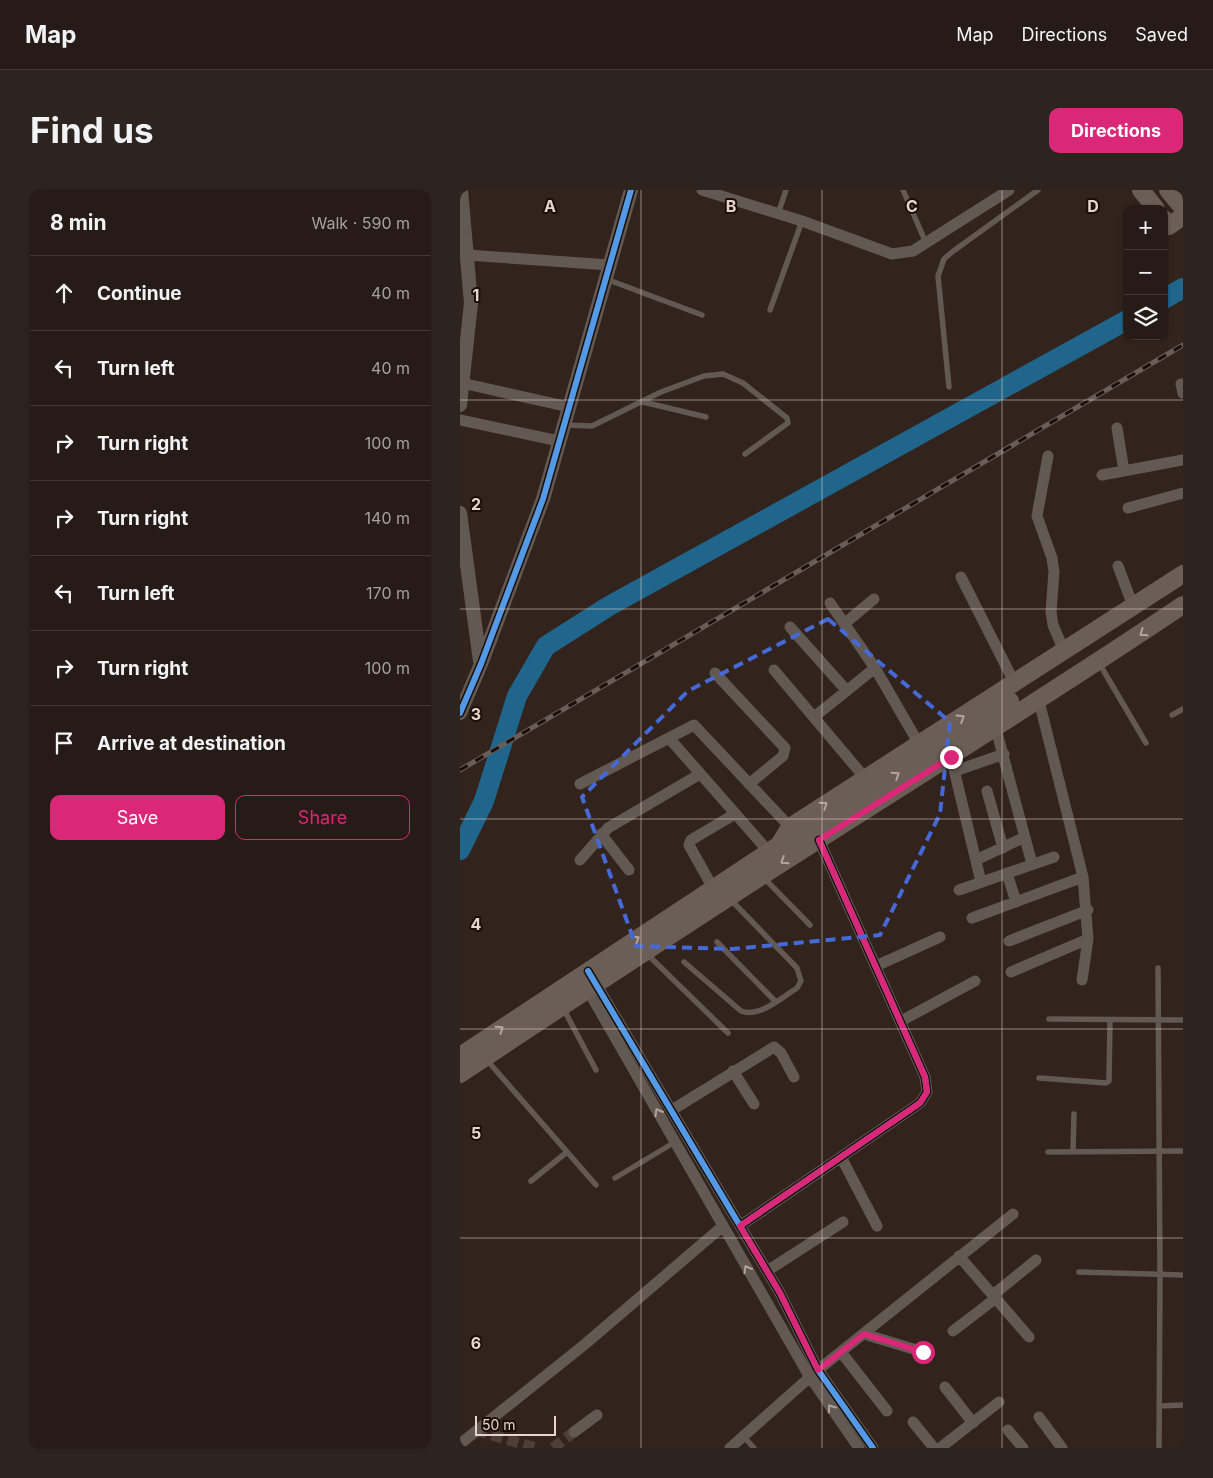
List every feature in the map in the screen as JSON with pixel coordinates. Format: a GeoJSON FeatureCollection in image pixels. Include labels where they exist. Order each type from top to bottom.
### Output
{"type":"FeatureCollection","features":[{"type":"Feature","properties":{"kind":"main road"},"geometry":{"type":"LineString","coordinates":[[1141,190],[1153,205]]}},
{"type":"Feature","properties":{"kind":"main road"},"geometry":{"type":"LineString","coordinates":[[1168,190],[1183,208]]}},
{"type":"Feature","properties":{"kind":"main road"},"geometry":{"type":"LineString","coordinates":[[1168,225],[1169,226],[1183,216]]}},
{"type":"Feature","properties":{"kind":"main road"},"geometry":{"type":"LineString","coordinates":[[774,848],[790,827],[1015,684],[1183,574]]}},
{"type":"Feature","properties":{"kind":"main road"},"geometry":{"type":"LineString","coordinates":[[460,1074],[562,1006],[588,980],[713,888],[774,848],[848,809],[1183,587]]}},
{"type":"Feature","properties":{"kind":"main road"},"geometry":{"type":"LineString","coordinates":[[460,1056],[588,980],[645,952],[819,840],[953,764],[996,728],[1183,605]]}},
{"type":"Feature","properties":{"kind":"street"},"geometry":{"type":"LineString","coordinates":[[460,713],[481,664],[543,499],[631,190]]}},
{"type":"Feature","properties":{"kind":"street"},"geometry":{"type":"LineString","coordinates":[[702,190],[802,221],[892,254],[913,251],[1009,190]]}},
{"type":"Feature","properties":{"kind":"street"},"geometry":{"type":"LineString","coordinates":[[460,405],[464,334],[471,303],[461,198]]}},
{"type":"Feature","properties":{"kind":"street"},"geometry":{"type":"LineString","coordinates":[[467,256],[610,265]]}},
{"type":"Feature","properties":{"kind":"street"},"geometry":{"type":"LineString","coordinates":[[462,379],[569,407]]}},
{"type":"Feature","properties":{"kind":"street"},"geometry":{"type":"LineString","coordinates":[[460,420],[559,441]]}},
{"type":"Feature","properties":{"kind":"street"},"geometry":{"type":"LineString","coordinates":[[1117,428],[1124,471]]}},
{"type":"Feature","properties":{"kind":"street"},"geometry":{"type":"LineString","coordinates":[[1048,456],[1037,516],[1052,558],[1054,572],[1051,612],[1053,625],[1064,651]]}},
{"type":"Feature","properties":{"kind":"street"},"geometry":{"type":"LineString","coordinates":[[1102,475],[1182,459]]}},
{"type":"Feature","properties":{"kind":"street"},"geometry":{"type":"LineString","coordinates":[[1128,508],[1183,493]]}},
{"type":"Feature","properties":{"kind":"street"},"geometry":{"type":"LineString","coordinates":[[460,513],[481,664]]}},
{"type":"Feature","properties":{"kind":"street"},"geometry":{"type":"LineString","coordinates":[[1118,566],[1133,606]]}},
{"type":"Feature","properties":{"kind":"street"},"geometry":{"type":"LineString","coordinates":[[961,577],[1015,684]]}},
{"type":"Feature","properties":{"kind":"street"},"geometry":{"type":"LineString","coordinates":[[844,624],[874,599]]}},
{"type":"Feature","properties":{"kind":"street"},"geometry":{"type":"LineString","coordinates":[[830,603],[875,668],[919,744]]}},
{"type":"Feature","properties":{"kind":"street"},"geometry":{"type":"LineString","coordinates":[[790,627],[847,691]]}},
{"type":"Feature","properties":{"kind":"street"},"geometry":{"type":"LineString","coordinates":[[814,717],[875,668]]}},
{"type":"Feature","properties":{"kind":"street"},"geometry":{"type":"LineString","coordinates":[[774,670],[865,778]]}},
{"type":"Feature","properties":{"kind":"street"},"geometry":{"type":"LineString","coordinates":[[715,673],[786,748],[783,756],[749,784]]}},
{"type":"Feature","properties":{"kind":"street"},"geometry":{"type":"LineString","coordinates":[[1039,701],[1083,877],[1088,910],[1088,939],[1082,980]]}},
{"type":"Feature","properties":{"kind":"street"},"geometry":{"type":"LineString","coordinates":[[580,784],[694,725],[790,827]]}},
{"type":"Feature","properties":{"kind":"street"},"geometry":{"type":"LineString","coordinates":[[996,728],[1032,864]]}},
{"type":"Feature","properties":{"kind":"street"},"geometry":{"type":"LineString","coordinates":[[669,738],[736,814],[774,848]]}},
{"type":"Feature","properties":{"kind":"street"},"geometry":{"type":"LineString","coordinates":[[981,882],[953,764],[1004,754]]}},
{"type":"Feature","properties":{"kind":"street"},"geometry":{"type":"LineString","coordinates":[[580,860],[601,834],[700,774]]}},
{"type":"Feature","properties":{"kind":"street"},"geometry":{"type":"LineString","coordinates":[[987,790],[1002,848]]}},
{"type":"Feature","properties":{"kind":"street"},"geometry":{"type":"LineString","coordinates":[[713,888],[689,844],[691,840],[736,814]]}},
{"type":"Feature","properties":{"kind":"street"},"geometry":{"type":"LineString","coordinates":[[601,834],[629,870]]}},
{"type":"Feature","properties":{"kind":"street"},"geometry":{"type":"LineString","coordinates":[[976,860],[1025,837]]}},
{"type":"Feature","properties":{"kind":"street"},"geometry":{"type":"LineString","coordinates":[[740,1226],[920,1103],[927,1092],[925,1077],[901,1021],[819,840]]}},
{"type":"Feature","properties":{"kind":"street"},"geometry":{"type":"LineString","coordinates":[[959,890],[1054,856]]}},
{"type":"Feature","properties":{"kind":"street"},"geometry":{"type":"LineString","coordinates":[[1007,873],[1016,902]]}},
{"type":"Feature","properties":{"kind":"street"},"geometry":{"type":"LineString","coordinates":[[972,918],[1083,877]]}},
{"type":"Feature","properties":{"kind":"street"},"geometry":{"type":"LineString","coordinates":[[1009,941],[1088,910]]}},
{"type":"Feature","properties":{"kind":"street"},"geometry":{"type":"LineString","coordinates":[[876,966],[940,937]]}},
{"type":"Feature","properties":{"kind":"street"},"geometry":{"type":"LineString","coordinates":[[1011,972],[1088,939]]}},
{"type":"Feature","properties":{"kind":"street"},"geometry":{"type":"LineString","coordinates":[[588,980],[672,1110],[767,1271],[814,1373],[873,1448]]}},
{"type":"Feature","properties":{"kind":"street"},"geometry":{"type":"LineString","coordinates":[[588,980],[675,1142],[723,1226],[859,1448]]}},
{"type":"Feature","properties":{"kind":"street"},"geometry":{"type":"LineString","coordinates":[[901,1021],[975,981]]}},
{"type":"Feature","properties":{"kind":"street"},"geometry":{"type":"LineString","coordinates":[[672,1110],[774,1047],[781,1053],[794,1077]]}},
{"type":"Feature","properties":{"kind":"street"},"geometry":{"type":"LineString","coordinates":[[733,1071],[754,1104]]}},
{"type":"Feature","properties":{"kind":"street"},"geometry":{"type":"LineString","coordinates":[[841,1157],[877,1226]]}},
{"type":"Feature","properties":{"kind":"street"},"geometry":{"type":"LineString","coordinates":[[730,1448],[814,1373],[1013,1214]]}},
{"type":"Feature","properties":{"kind":"street"},"geometry":{"type":"LineString","coordinates":[[767,1271],[843,1222]]}},
{"type":"Feature","properties":{"kind":"street"},"geometry":{"type":"LineString","coordinates":[[460,1444],[584,1345],[723,1226]]}},
{"type":"Feature","properties":{"kind":"street"},"geometry":{"type":"LineString","coordinates":[[959,1256],[1029,1337]]}},
{"type":"Feature","properties":{"kind":"street"},"geometry":{"type":"LineString","coordinates":[[953,1331],[1036,1260]]}},
{"type":"Feature","properties":{"kind":"street"},"geometry":{"type":"LineString","coordinates":[[864,1334],[923,1352]]}},
{"type":"Feature","properties":{"kind":"street"},"geometry":{"type":"LineString","coordinates":[[841,1352],[887,1411]]}},
{"type":"Feature","properties":{"kind":"street"},"geometry":{"type":"LineString","coordinates":[[945,1387],[972,1422]]}},
{"type":"Feature","properties":{"kind":"street"},"geometry":{"type":"LineString","coordinates":[[940,1448],[999,1402]]}},
{"type":"Feature","properties":{"kind":"street"},"geometry":{"type":"LineString","coordinates":[[574,1432],[597,1415]]}},
{"type":"Feature","properties":{"kind":"street"},"geometry":{"type":"LineString","coordinates":[[1038,1416],[1062,1448]]}},
{"type":"Feature","properties":{"kind":"street"},"geometry":{"type":"LineString","coordinates":[[913,1422],[934,1448]]}},
{"type":"Feature","properties":{"kind":"street"},"geometry":{"type":"LineString","coordinates":[[1008,1430],[1023,1448]]}},
{"type":"Feature","properties":{"kind":"lane"},"geometry":{"type":"LineString","coordinates":[[778,214],[786,190]]}},
{"type":"Feature","properties":{"kind":"lane"},"geometry":{"type":"LineString","coordinates":[[903,190],[926,243]]}},
{"type":"Feature","properties":{"kind":"lane"},"geometry":{"type":"LineString","coordinates":[[950,387],[938,276],[940,266],[952,252],[1038,190]]}},
{"type":"Feature","properties":{"kind":"lane"},"geometry":{"type":"LineString","coordinates":[[770,310],[802,221]]}},
{"type":"Feature","properties":{"kind":"lane"},"geometry":{"type":"LineString","coordinates":[[606,279],[702,314]]}},
{"type":"Feature","properties":{"kind":"lane"},"geometry":{"type":"LineString","coordinates":[[564,424],[592,426],[704,376],[723,374],[743,383],[784,414],[788,423],[745,454]]}},
{"type":"Feature","properties":{"kind":"lane"},"geometry":{"type":"LineString","coordinates":[[643,402],[706,417]]}},
{"type":"Feature","properties":{"kind":"lane"},"geometry":{"type":"LineString","coordinates":[[1099,662],[1146,743]]}},
{"type":"Feature","properties":{"kind":"lane"},"geometry":{"type":"LineString","coordinates":[[1172,715],[1183,708]]}},
{"type":"Feature","properties":{"kind":"lane"},"geometry":{"type":"LineString","coordinates":[[762,876],[810,925]]}},
{"type":"Feature","properties":{"kind":"lane"},"geometry":{"type":"LineString","coordinates":[[684,962],[740,1011],[748,1014],[756,1013],[797,988],[800,981],[797,968],[729,898]]}},
{"type":"Feature","properties":{"kind":"lane"},"geometry":{"type":"LineString","coordinates":[[717,942],[775,1001]]}},
{"type":"Feature","properties":{"kind":"lane"},"geometry":{"type":"LineString","coordinates":[[645,952],[728,1033]]}},
{"type":"Feature","properties":{"kind":"lane"},"geometry":{"type":"LineString","coordinates":[[1158,968],[1159,1448]]}},
{"type":"Feature","properties":{"kind":"lane"},"geometry":{"type":"LineString","coordinates":[[562,1006],[596,1070]]}},
{"type":"Feature","properties":{"kind":"lane"},"geometry":{"type":"LineString","coordinates":[[1049,1019],[1183,1020]]}},
{"type":"Feature","properties":{"kind":"lane"},"geometry":{"type":"LineString","coordinates":[[1039,1078],[1106,1083],[1109,1081],[1110,1020]]}},
{"type":"Feature","properties":{"kind":"lane"},"geometry":{"type":"LineString","coordinates":[[485,1057],[596,1186]]}},
{"type":"Feature","properties":{"kind":"lane"},"geometry":{"type":"LineString","coordinates":[[1073,1152],[1074,1114]]}},
{"type":"Feature","properties":{"kind":"lane"},"geometry":{"type":"LineString","coordinates":[[615,1178],[675,1142]]}},
{"type":"Feature","properties":{"kind":"lane"},"geometry":{"type":"LineString","coordinates":[[1048,1152],[1183,1151]]}},
{"type":"Feature","properties":{"kind":"lane"},"geometry":{"type":"LineString","coordinates":[[531,1182],[567,1152]]}},
{"type":"Feature","properties":{"kind":"lane"},"geometry":{"type":"LineString","coordinates":[[1078,1272],[1183,1275]]}},
{"type":"Feature","properties":{"kind":"lane"},"geometry":{"type":"LineString","coordinates":[[1159,1406],[1183,1405]]}},
{"type":"Feature","properties":{"kind":"lane"},"geometry":{"type":"LineString","coordinates":[[743,1436],[754,1448]]}},
{"type":"Feature","properties":{"kind":"highlighted area"},"geometry":{"type":"Polygon","coordinates":[[[828,619],[950,722],[940,814],[880,935],[732,949],[636,946],[582,797],[688,691],[828,619]]]}},
{"type":"Feature","properties":{"kind":"waterway"},"geometry":{"type":"LineString","coordinates":[[1168,297],[1183,288]]}},
{"type":"Feature","properties":{"kind":"waterway"},"geometry":{"type":"LineString","coordinates":[[460,850],[484,801],[517,696],[546,646],[609,606],[1123,322]]}},
{"type":"Feature","properties":{"kind":"tunnel"},"geometry":{"type":"LineString","coordinates":[[476,1430],[536,1448]]}},
{"type":"Feature","properties":{"kind":"tunnel"},"geometry":{"type":"LineString","coordinates":[[553,1448],[574,1432]]}},
{"type":"Feature","properties":{"kind":"railway"},"geometry":{"type":"LineString","coordinates":[[460,770],[1183,345]]}},
{"type":"Feature","properties":{"kind":"cycle path"},"geometry":{"type":"LineString","coordinates":[[460,713],[481,664],[543,499],[631,190]]}},
{"type":"Feature","properties":{"kind":"cycle path"},"geometry":{"type":"LineString","coordinates":[[740,1226],[920,1103],[927,1092],[925,1077],[819,840]]}},
{"type":"Feature","properties":{"kind":"cycle path"},"geometry":{"type":"LineString","coordinates":[[588,971],[780,1293],[818,1370],[873,1448]]}},
{"type":"Feature","properties":{"kind":"route"},"geometry":{"type":"LineString","coordinates":[[923,1352],[864,1334],[818,1370],[780,1293],[740,1226],[920,1103],[927,1092],[928,1084],[819,840],[951,757]]}}]}
